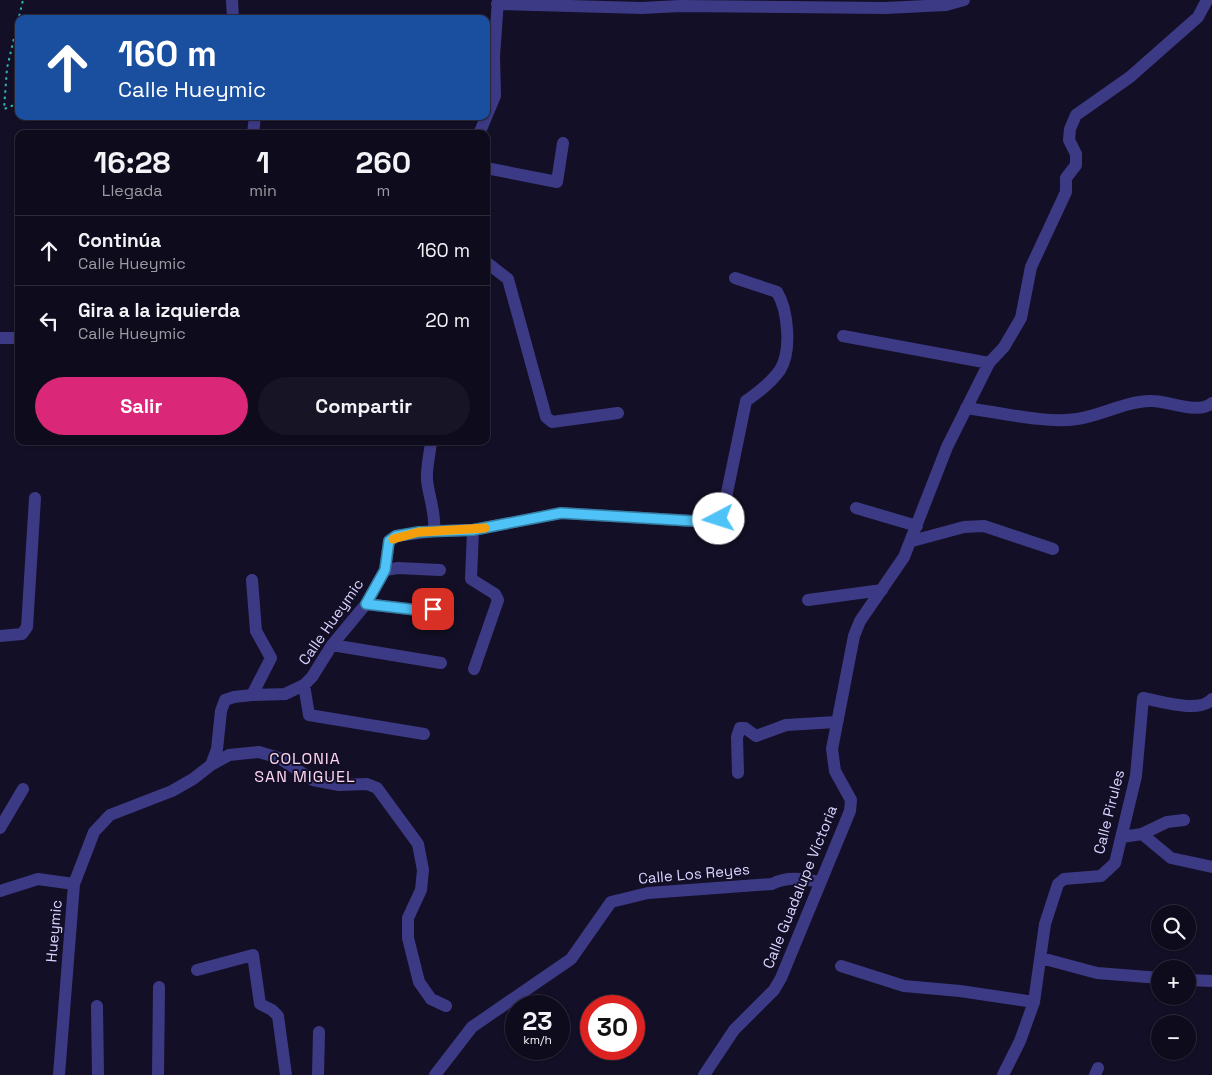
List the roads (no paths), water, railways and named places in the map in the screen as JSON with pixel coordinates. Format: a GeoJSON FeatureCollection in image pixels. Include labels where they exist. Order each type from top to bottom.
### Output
{"type":"FeatureCollection","features":[{"type":"Feature","properties":{"kind":"street"},"geometry":{"type":"LineString","coordinates":[[232,0],[233,15]]}},
{"type":"Feature","properties":{"kind":"street"},"geometry":{"type":"LineString","coordinates":[[490,108],[495,96],[494,56],[498,2],[642,8],[680,3],[885,8],[946,5],[964,0]]}},
{"type":"Feature","properties":{"kind":"street","name":"Calle Guadalupe Victoria"},"geometry":{"type":"LineString","coordinates":[[704,1075],[734,1030],[774,990],[781,978],[850,811],[851,800],[835,770],[832,750],[854,636],[860,621],[882,590],[912,541],[947,447],[989,363],[1004,347],[1021,318],[1031,267],[1066,192],[1066,178],[1076,165],[1076,154],[1069,140],[1070,129],[1076,115],[1145,64],[1198,17],[1208,0]]}},
{"type":"Feature","properties":{"kind":"street"},"geometry":{"type":"LineString","coordinates":[[490,169],[557,182],[563,143]]}},
{"type":"Feature","properties":{"kind":"street"},"geometry":{"type":"LineString","coordinates":[[490,265],[508,279],[546,417],[552,422],[618,413]]}},
{"type":"Feature","properties":{"kind":"street"},"geometry":{"type":"LineString","coordinates":[[430,445],[427,478],[430,502],[435,519],[434,531],[473,530],[561,513],[710,522],[719,519],[723,512],[746,401],[767,386],[782,368],[787,342],[784,303],[777,292],[735,278]]}},
{"type":"Feature","properties":{"kind":"street"},"geometry":{"type":"LineString","coordinates":[[843,336],[989,363]]}},
{"type":"Feature","properties":{"kind":"street"},"geometry":{"type":"LineString","coordinates":[[0,338],[15,338]]}},
{"type":"Feature","properties":{"kind":"street"},"geometry":{"type":"LineString","coordinates":[[966,408],[1061,421],[1078,419],[1150,400],[1198,408],[1208,407],[1212,403]]}},
{"type":"Feature","properties":{"kind":"street"},"geometry":{"type":"LineString","coordinates":[[0,636],[22,634],[27,627],[35,498]]}},
{"type":"Feature","properties":{"kind":"street"},"geometry":{"type":"LineString","coordinates":[[856,508],[917,526]]}},
{"type":"Feature","properties":{"kind":"street"},"geometry":{"type":"LineString","coordinates":[[912,541],[956,529],[984,526],[1053,549]]}},
{"type":"Feature","properties":{"kind":"street"},"geometry":{"type":"LineString","coordinates":[[473,530],[471,579],[495,594],[498,600],[474,668]]}},
{"type":"Feature","properties":{"kind":"street","name":"Calle Hueymic"},"geometry":{"type":"LineString","coordinates":[[211,765],[217,749],[221,711],[225,700],[252,695],[285,694],[304,686],[312,677],[332,645],[366,604],[385,570],[389,541],[396,536],[434,531]]}},
{"type":"Feature","properties":{"kind":"street"},"geometry":{"type":"LineString","coordinates":[[385,570],[398,568],[440,570]]}},
{"type":"Feature","properties":{"kind":"street"},"geometry":{"type":"LineString","coordinates":[[252,580],[256,631],[271,658],[252,695]]}},
{"type":"Feature","properties":{"kind":"street"},"geometry":{"type":"LineString","coordinates":[[808,600],[882,590]]}},
{"type":"Feature","properties":{"kind":"street"},"geometry":{"type":"LineString","coordinates":[[366,604],[426,611],[433,609],[438,596]]}},
{"type":"Feature","properties":{"kind":"street"},"geometry":{"type":"LineString","coordinates":[[332,645],[441,662]]}},
{"type":"Feature","properties":{"kind":"street"},"geometry":{"type":"LineString","coordinates":[[304,686],[309,715],[424,734]]}},
{"type":"Feature","properties":{"kind":"street","name":"Calle Pirules"},"geometry":{"type":"LineString","coordinates":[[1004,1075],[1020,1041],[1034,1002],[1045,924],[1058,884],[1064,879],[1101,876],[1115,863],[1136,776],[1143,698],[1192,707],[1209,702],[1212,699]]}},
{"type":"Feature","properties":{"kind":"street"},"geometry":{"type":"LineString","coordinates":[[738,773],[737,737],[740,728],[745,728],[756,736],[786,725],[836,722]]}},
{"type":"Feature","properties":{"kind":"street"},"geometry":{"type":"LineString","coordinates":[[211,765],[229,755],[259,752],[280,758],[312,780],[339,785],[367,784],[377,788],[418,844],[424,870],[421,890],[408,918],[408,938],[419,982],[431,999],[446,1006]]}},
{"type":"Feature","properties":{"kind":"street","name":"Hueymic"},"geometry":{"type":"LineString","coordinates":[[59,1075],[74,884],[94,832],[110,815],[172,791],[193,779],[211,765]]}},
{"type":"Feature","properties":{"kind":"street"},"geometry":{"type":"LineString","coordinates":[[0,828],[23,789]]}},
{"type":"Feature","properties":{"kind":"street"},"geometry":{"type":"LineString","coordinates":[[1122,836],[1142,834],[1167,822],[1184,820]]}},
{"type":"Feature","properties":{"kind":"street"},"geometry":{"type":"LineString","coordinates":[[1142,834],[1171,858],[1212,867]]}},
{"type":"Feature","properties":{"kind":"street","name":"Calle Los Reyes"},"geometry":{"type":"LineString","coordinates":[[435,1075],[472,1027],[571,959],[612,902],[648,893],[772,884],[780,880],[799,878],[820,882]]}},
{"type":"Feature","properties":{"kind":"street"},"geometry":{"type":"LineString","coordinates":[[0,891],[38,879],[74,884]]}},
{"type":"Feature","properties":{"kind":"street"},"geometry":{"type":"LineString","coordinates":[[197,970],[253,955],[260,1004],[272,1010],[278,1016],[286,1075]]}},
{"type":"Feature","properties":{"kind":"street"},"geometry":{"type":"LineString","coordinates":[[1041,958],[1097,973],[1151,977]]}},
{"type":"Feature","properties":{"kind":"street"},"geometry":{"type":"LineString","coordinates":[[841,966],[904,986],[960,991],[1034,1002]]}},
{"type":"Feature","properties":{"kind":"street"},"geometry":{"type":"LineString","coordinates":[[1196,980],[1212,981]]}},
{"type":"Feature","properties":{"kind":"street"},"geometry":{"type":"LineString","coordinates":[[158,1075],[159,987]]}},
{"type":"Feature","properties":{"kind":"street"},"geometry":{"type":"LineString","coordinates":[[97,1006],[98,1075]]}},
{"type":"Feature","properties":{"kind":"street"},"geometry":{"type":"LineString","coordinates":[[318,1075],[319,1032]]}},
{"type":"Feature","properties":{"kind":"district","name":"COLONIA SAN MIGUEL"},"geometry":{"type":"Point","coordinates":[305,767]}}]}
